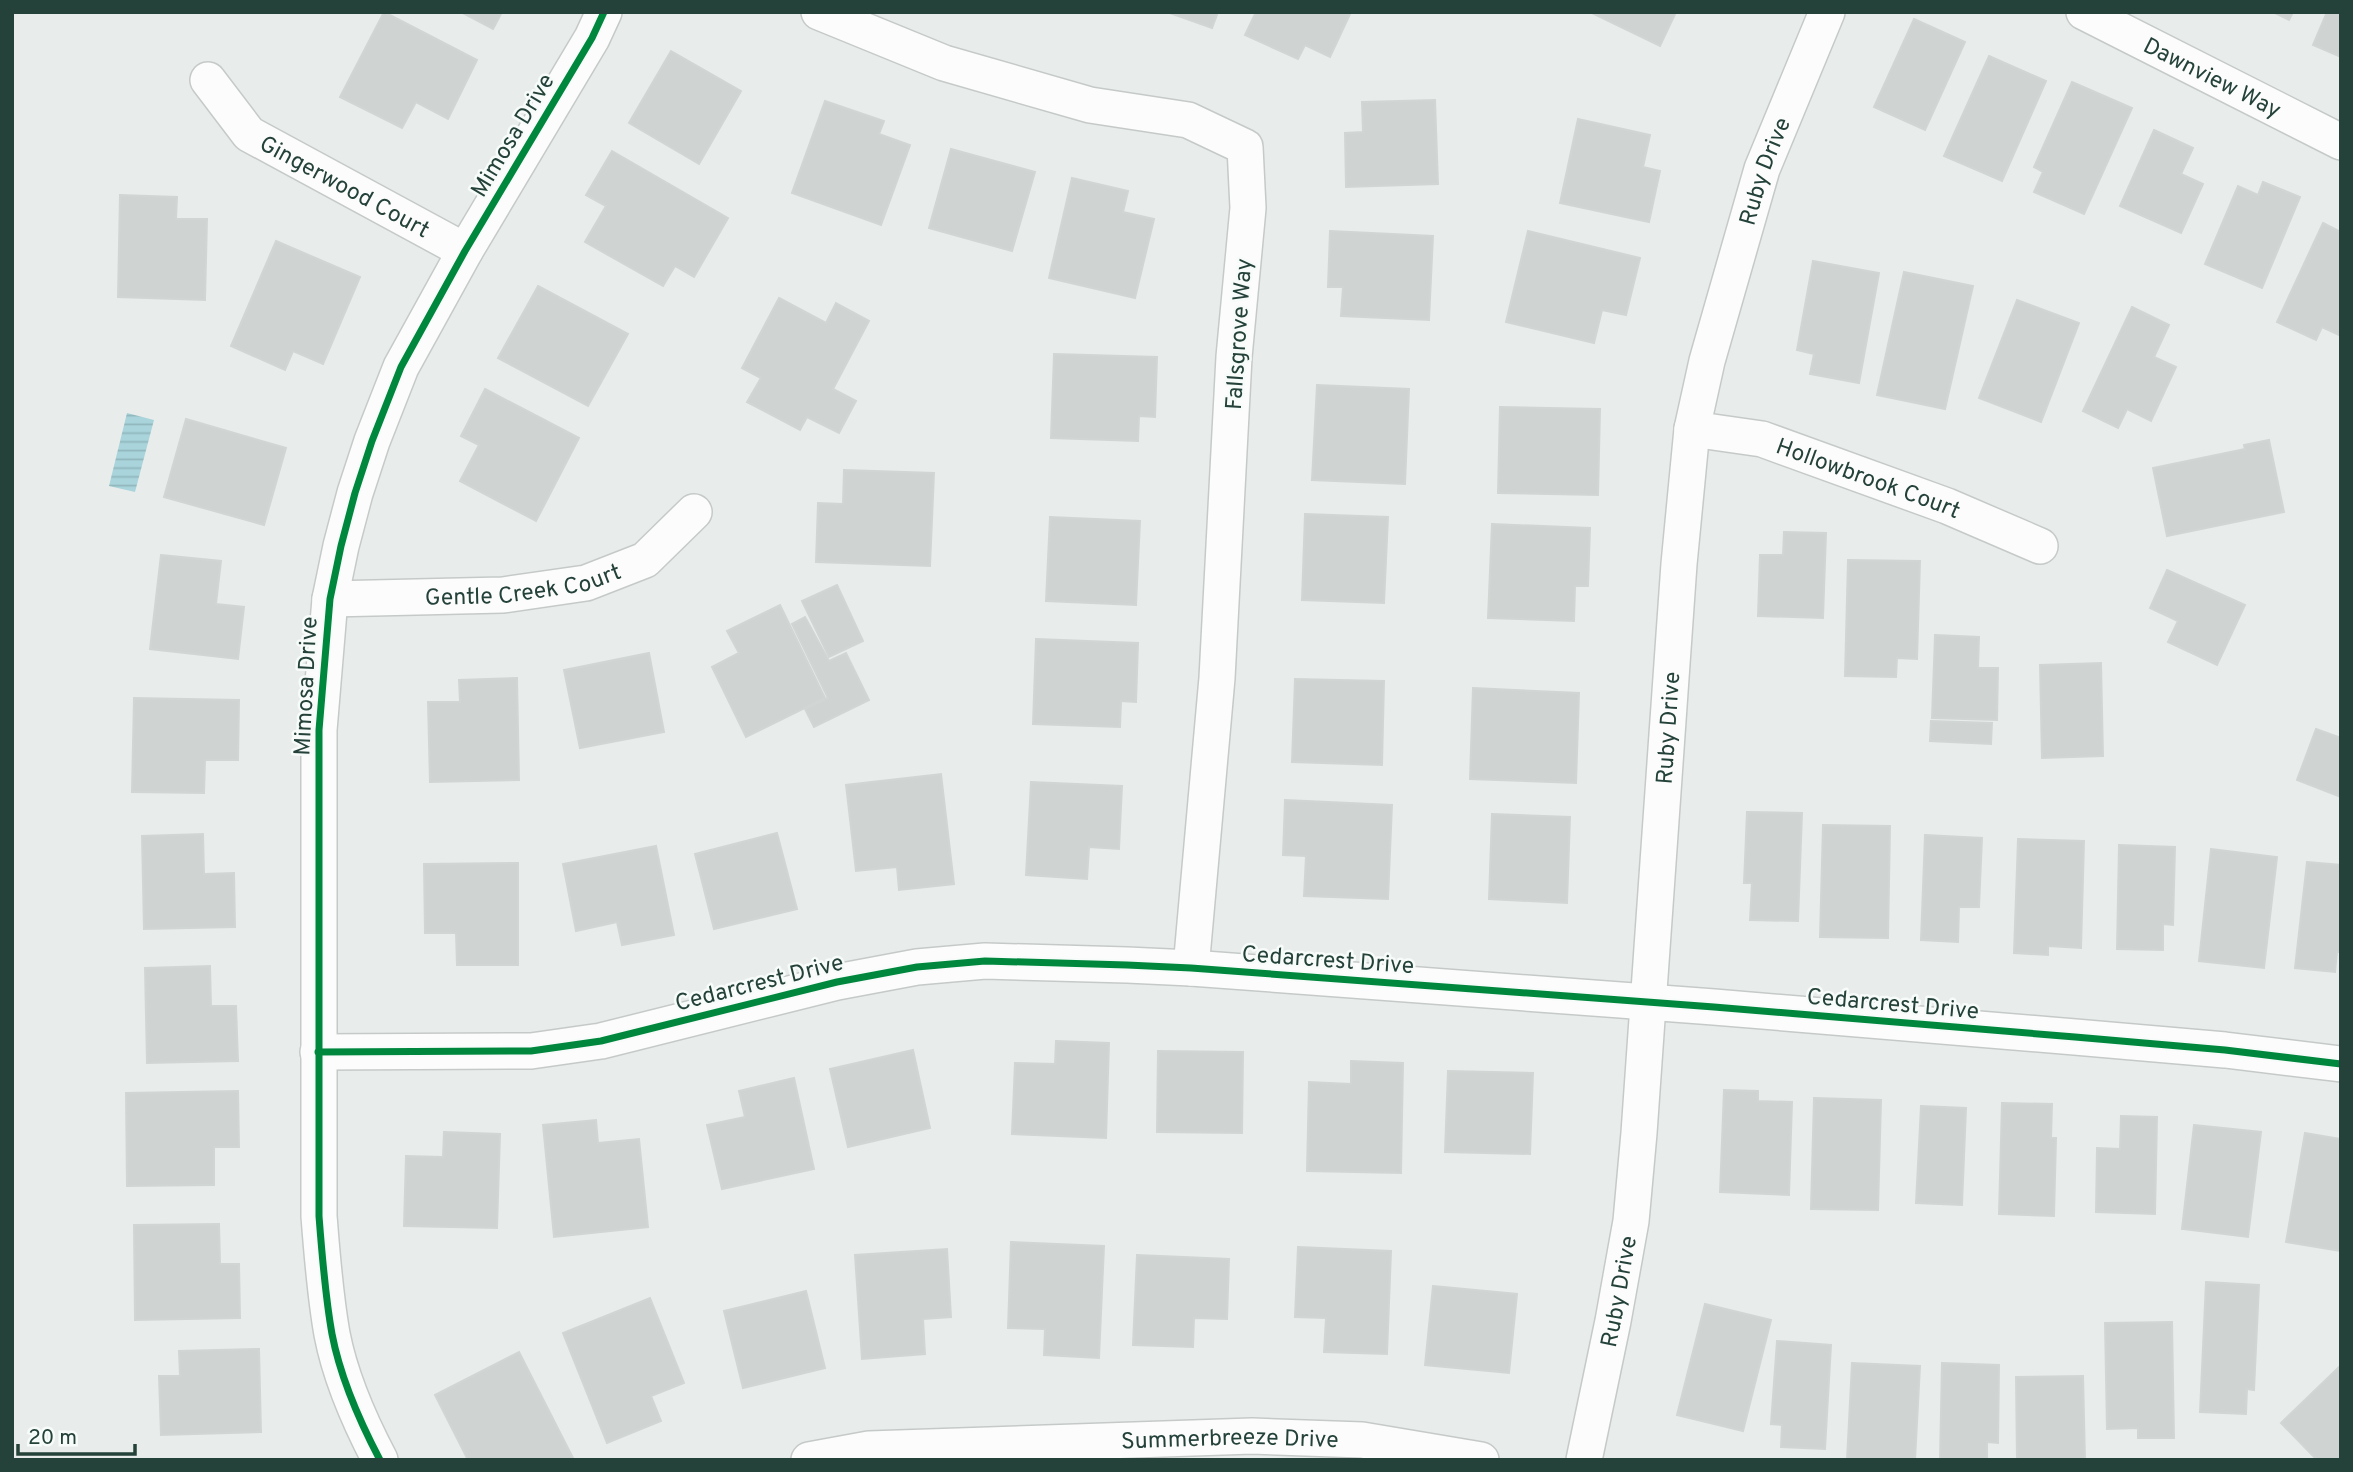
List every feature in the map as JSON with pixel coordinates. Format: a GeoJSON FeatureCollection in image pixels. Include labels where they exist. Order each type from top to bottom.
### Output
{"type":"FeatureCollection","features":[{"type":"Feature","properties":{"kind":"street","name":"Mimosa Drive"},"geometry":{"type":"LineString","coordinates":[[380,1460],[350,1391],[333,1337],[323,1272],[319,1216],[319,730],[330,599],[355,494],[401,367],[465,251],[578,62],[604,12]]}},
{"type":"Feature","properties":{"kind":"street","name":"Fallsgrove Way"},"geometry":{"type":"LineString","coordinates":[[819,12],[944,63],[1090,105],[1188,120],[1245,147],[1248,208],[1234,357],[1217,678],[1191,968]]}},
{"type":"Feature","properties":{"kind":"street","name":"Ruby Drive"},"geometry":{"type":"LineString","coordinates":[[1584,1460],[1631,1221],[1679,564],[1692,429],[1710,348],[1762,169],[1827,12]]}},
{"type":"Feature","properties":{"kind":"street","name":"Dawnview Way"},"geometry":{"type":"LineString","coordinates":[[2084,12],[2341,142]]}},
{"type":"Feature","properties":{"kind":"street","name":"Gingerwood Court"},"geometry":{"type":"LineString","coordinates":[[208,80],[249,134],[465,251]]}},
{"type":"Feature","properties":{"kind":"street","name":"Hollowbrook Court"},"geometry":{"type":"LineString","coordinates":[[1692,429],[1762,439],[1948,506],[2040,546]]}},
{"type":"Feature","properties":{"kind":"street","name":"Gentle Creek Court"},"geometry":{"type":"LineString","coordinates":[[330,599],[503,595],[586,583],[645,560],[694,512]]}},
{"type":"Feature","properties":{"kind":"street","name":"Cedarcrest Drive"},"geometry":{"type":"LineString","coordinates":[[318,1052],[531,1051],[590,1043],[837,982],[917,967],[985,961],[1191,968],[2184,1046],[2341,1064]]}},
{"type":"Feature","properties":{"kind":"street","name":"Summerbreeze Drive"},"geometry":{"type":"LineString","coordinates":[[810,1460],[869,1449],[1252,1436],[1362,1440],[1481,1460]]}},
{"type":"Feature","properties":{"kind":"water"},"geometry":{"type":"Polygon","coordinates":[[[127,413],[154,420],[135,492],[109,486],[127,413]]]}},
{"type":"Feature","properties":{"kind":"building"},"geometry":{"type":"Polygon","coordinates":[[[384,12],[477,60],[448,119],[416,102],[402,128],[340,97],[384,12]]]}},
{"type":"Feature","properties":{"kind":"building"},"geometry":{"type":"Polygon","coordinates":[[[461,12],[502,12],[493,29],[461,12]]]}},
{"type":"Feature","properties":{"kind":"building"},"geometry":{"type":"Polygon","coordinates":[[[1167,12],[1218,12],[1212,28],[1167,12]]]}},
{"type":"Feature","properties":{"kind":"building"},"geometry":{"type":"Polygon","coordinates":[[[1256,12],[1351,12],[1330,57],[1305,45],[1298,59],[1245,35],[1256,12]]]}},
{"type":"Feature","properties":{"kind":"building"},"geometry":{"type":"Polygon","coordinates":[[[1590,12],[1676,12],[1660,46],[1590,12]]]}},
{"type":"Feature","properties":{"kind":"building"},"geometry":{"type":"Polygon","coordinates":[[[2273,12],[2293,12],[2289,20],[2273,12]]]}},
{"type":"Feature","properties":{"kind":"building"},"geometry":{"type":"Polygon","coordinates":[[[2327,12],[2341,12],[2341,57],[2313,45],[2327,12]]]}},
{"type":"Feature","properties":{"kind":"building"},"geometry":{"type":"Polygon","coordinates":[[[1914,19],[1965,42],[1925,130],[1874,107],[1914,19]]]}},
{"type":"Feature","properties":{"kind":"building"},"geometry":{"type":"Polygon","coordinates":[[[671,51],[741,91],[699,164],[629,123],[671,51]]]}},
{"type":"Feature","properties":{"kind":"building"},"geometry":{"type":"Polygon","coordinates":[[[1989,56],[2046,81],[2002,181],[1944,156],[1989,56]]]}},
{"type":"Feature","properties":{"kind":"building"},"geometry":{"type":"Polygon","coordinates":[[[2072,82],[2132,108],[2084,214],[2034,192],[2043,172],[2034,167],[2072,82]]]}},
{"type":"Feature","properties":{"kind":"building"},"geometry":{"type":"Polygon","coordinates":[[[1435,100],[1438,184],[1346,187],[1345,133],[1363,132],[1362,102],[1435,100]]]}},
{"type":"Feature","properties":{"kind":"building"},"geometry":{"type":"Polygon","coordinates":[[[825,101],[884,121],[879,134],[910,145],[881,225],[792,193],[825,101]]]}},
{"type":"Feature","properties":{"kind":"building"},"geometry":{"type":"Polygon","coordinates":[[[1578,119],[1650,135],[1643,167],[1660,171],[1649,222],[1560,203],[1578,119]]]}},
{"type":"Feature","properties":{"kind":"building"},"geometry":{"type":"Polygon","coordinates":[[[2154,130],[2193,148],[2181,174],[2203,184],[2181,233],[2120,206],[2154,130]]]}},
{"type":"Feature","properties":{"kind":"building"},"geometry":{"type":"Polygon","coordinates":[[[951,149],[1035,172],[1012,251],[929,228],[951,149]]]}},
{"type":"Feature","properties":{"kind":"building"},"geometry":{"type":"Polygon","coordinates":[[[612,151],[728,218],[694,277],[675,266],[663,286],[585,242],[606,206],[586,195],[612,151]]]}},
{"type":"Feature","properties":{"kind":"building"},"geometry":{"type":"Polygon","coordinates":[[[1072,178],[1128,191],[1123,212],[1154,219],[1135,298],[1049,278],[1072,178]]]}},
{"type":"Feature","properties":{"kind":"building"},"geometry":{"type":"Polygon","coordinates":[[[2263,182],[2300,197],[2262,288],[2205,264],[2238,186],[2258,195],[2263,182]]]}},
{"type":"Feature","properties":{"kind":"building"},"geometry":{"type":"Polygon","coordinates":[[[120,195],[177,197],[176,219],[207,219],[205,300],[118,297],[120,195]]]}},
{"type":"Feature","properties":{"kind":"building"},"geometry":{"type":"Polygon","coordinates":[[[2323,223],[2341,232],[2341,336],[2322,327],[2316,340],[2277,322],[2323,223]]]}},
{"type":"Feature","properties":{"kind":"building"},"geometry":{"type":"Polygon","coordinates":[[[1330,231],[1433,236],[1429,320],[1341,316],[1343,287],[1328,287],[1330,231]]]}},
{"type":"Feature","properties":{"kind":"building"},"geometry":{"type":"Polygon","coordinates":[[[1528,231],[1640,258],[1626,315],[1602,310],[1594,343],[1506,322],[1528,231]]]}},
{"type":"Feature","properties":{"kind":"building"},"geometry":{"type":"Polygon","coordinates":[[[276,241],[360,277],[323,364],[293,351],[285,370],[231,346],[276,241]]]}},
{"type":"Feature","properties":{"kind":"building"},"geometry":{"type":"Polygon","coordinates":[[[1813,261],[1879,273],[1859,383],[1810,374],[1814,354],[1797,350],[1813,261]]]}},
{"type":"Feature","properties":{"kind":"building"},"geometry":{"type":"Polygon","coordinates":[[[1904,272],[1973,286],[1945,409],[1877,395],[1904,272]]]}},
{"type":"Feature","properties":{"kind":"building"},"geometry":{"type":"Polygon","coordinates":[[[538,286],[628,334],[588,406],[498,358],[538,286]]]}},
{"type":"Feature","properties":{"kind":"building"},"geometry":{"type":"Polygon","coordinates":[[[779,298],[826,323],[836,303],[869,321],[833,389],[856,401],[839,433],[807,417],[800,430],[747,402],[761,378],[742,368],[779,298]]]}},
{"type":"Feature","properties":{"kind":"building"},"geometry":{"type":"Polygon","coordinates":[[[2017,300],[2079,323],[2041,422],[1979,398],[2017,300]]]}},
{"type":"Feature","properties":{"kind":"building"},"geometry":{"type":"Polygon","coordinates":[[[2132,307],[2169,325],[2154,357],[2176,367],[2151,421],[2127,409],[2118,428],[2083,411],[2132,307]]]}},
{"type":"Feature","properties":{"kind":"building"},"geometry":{"type":"Polygon","coordinates":[[[1054,354],[1157,357],[1155,417],[1139,416],[1138,441],[1051,438],[1054,354]]]}},
{"type":"Feature","properties":{"kind":"building"},"geometry":{"type":"Polygon","coordinates":[[[1317,385],[1409,389],[1405,484],[1312,480],[1317,385]]]}},
{"type":"Feature","properties":{"kind":"building"},"geometry":{"type":"Polygon","coordinates":[[[485,389],[579,438],[536,521],[460,481],[479,445],[461,436],[485,389]]]}},
{"type":"Feature","properties":{"kind":"building"},"geometry":{"type":"Polygon","coordinates":[[[1500,407],[1600,409],[1598,495],[1498,493],[1500,407]]]}},
{"type":"Feature","properties":{"kind":"building"},"geometry":{"type":"Polygon","coordinates":[[[186,419],[286,448],[264,525],[164,497],[186,419]]]}},
{"type":"Feature","properties":{"kind":"building"},"geometry":{"type":"Polygon","coordinates":[[[2269,440],[2284,512],[2167,536],[2153,468],[2245,449],[2244,445],[2269,440]]]}},
{"type":"Feature","properties":{"kind":"building"},"geometry":{"type":"Polygon","coordinates":[[[844,470],[934,473],[930,566],[816,562],[818,503],[843,504],[844,470]]]}},
{"type":"Feature","properties":{"kind":"building"},"geometry":{"type":"Polygon","coordinates":[[[1305,514],[1388,517],[1384,603],[1302,600],[1305,514]]]}},
{"type":"Feature","properties":{"kind":"building"},"geometry":{"type":"Polygon","coordinates":[[[1050,517],[1140,521],[1136,605],[1046,601],[1050,517]]]}},
{"type":"Feature","properties":{"kind":"building"},"geometry":{"type":"Polygon","coordinates":[[[1492,524],[1590,528],[1588,586],[1575,586],[1574,621],[1488,618],[1492,524]]]}},
{"type":"Feature","properties":{"kind":"building"},"geometry":{"type":"Polygon","coordinates":[[[1784,532],[1826,533],[1823,618],[1758,616],[1760,555],[1783,555],[1784,532]]]}},
{"type":"Feature","properties":{"kind":"building"},"geometry":{"type":"Polygon","coordinates":[[[161,555],[221,561],[216,604],[244,607],[238,659],[150,649],[161,555]]]}},
{"type":"Feature","properties":{"kind":"building"},"geometry":{"type":"Polygon","coordinates":[[[1848,560],[1920,561],[1917,659],[1897,658],[1896,677],[1845,676],[1848,560]]]}},
{"type":"Feature","properties":{"kind":"building"},"geometry":{"type":"Polygon","coordinates":[[[2167,570],[2245,605],[2217,665],[2168,642],[2178,621],[2150,608],[2167,570]]]}},
{"type":"Feature","properties":{"kind":"building"},"geometry":{"type":"Polygon","coordinates":[[[837,585],[863,641],[829,657],[802,601],[837,585]]]}},
{"type":"Feature","properties":{"kind":"building"},"geometry":{"type":"Polygon","coordinates":[[[780,605],[825,698],[746,737],[712,667],[739,653],[727,631],[780,605]]]}},
{"type":"Feature","properties":{"kind":"building"},"geometry":{"type":"Polygon","coordinates":[[[805,617],[829,661],[846,653],[869,700],[814,727],[805,709],[828,698],[792,624],[805,617]]]}},
{"type":"Feature","properties":{"kind":"building"},"geometry":{"type":"Polygon","coordinates":[[[1935,635],[1979,637],[1978,668],[1998,668],[1997,720],[1932,718],[1935,635]]]}},
{"type":"Feature","properties":{"kind":"building"},"geometry":{"type":"Polygon","coordinates":[[[1036,639],[1138,643],[1136,702],[1121,701],[1120,727],[1033,724],[1036,639]]]}},
{"type":"Feature","properties":{"kind":"building"},"geometry":{"type":"Polygon","coordinates":[[[649,653],[664,732],[580,748],[564,670],[649,653]]]}},
{"type":"Feature","properties":{"kind":"building"},"geometry":{"type":"Polygon","coordinates":[[[2101,663],[2103,756],[2042,758],[2040,665],[2101,663]]]}},
{"type":"Feature","properties":{"kind":"building"},"geometry":{"type":"Polygon","coordinates":[[[517,678],[519,780],[430,782],[428,702],[460,702],[459,680],[517,678]]]}},
{"type":"Feature","properties":{"kind":"building"},"geometry":{"type":"Polygon","coordinates":[[[1295,679],[1384,681],[1382,765],[1292,762],[1295,679]]]}},
{"type":"Feature","properties":{"kind":"building"},"geometry":{"type":"Polygon","coordinates":[[[1473,688],[1579,693],[1576,783],[1470,779],[1473,688]]]}},
{"type":"Feature","properties":{"kind":"building"},"geometry":{"type":"Polygon","coordinates":[[[134,698],[239,700],[238,760],[205,760],[204,793],[132,792],[134,698]]]}},
{"type":"Feature","properties":{"kind":"building"},"geometry":{"type":"Polygon","coordinates":[[[1931,721],[1992,723],[1991,744],[1930,741],[1931,721]]]}},
{"type":"Feature","properties":{"kind":"building"},"geometry":{"type":"Polygon","coordinates":[[[2316,729],[2341,738],[2341,797],[2297,780],[2316,729]]]}},
{"type":"Feature","properties":{"kind":"building"},"geometry":{"type":"Polygon","coordinates":[[[941,774],[954,884],[899,890],[897,867],[856,871],[846,785],[941,774]]]}},
{"type":"Feature","properties":{"kind":"building"},"geometry":{"type":"Polygon","coordinates":[[[1031,782],[1122,786],[1119,849],[1089,847],[1087,879],[1026,875],[1031,782]]]}},
{"type":"Feature","properties":{"kind":"building"},"geometry":{"type":"Polygon","coordinates":[[[1285,800],[1392,805],[1388,899],[1304,896],[1306,856],[1283,855],[1285,800]]]}},
{"type":"Feature","properties":{"kind":"building"},"geometry":{"type":"Polygon","coordinates":[[[1747,812],[1802,813],[1798,921],[1750,920],[1752,883],[1744,883],[1747,812]]]}},
{"type":"Feature","properties":{"kind":"building"},"geometry":{"type":"Polygon","coordinates":[[[1492,814],[1570,817],[1567,903],[1489,899],[1492,814]]]}},
{"type":"Feature","properties":{"kind":"building"},"geometry":{"type":"Polygon","coordinates":[[[1823,825],[1890,826],[1888,938],[1820,937],[1823,825]]]}},
{"type":"Feature","properties":{"kind":"building"},"geometry":{"type":"Polygon","coordinates":[[[777,833],[797,909],[714,929],[695,854],[777,833]]]}},
{"type":"Feature","properties":{"kind":"building"},"geometry":{"type":"Polygon","coordinates":[[[203,834],[204,874],[234,873],[235,927],[144,929],[142,836],[203,834]]]}},
{"type":"Feature","properties":{"kind":"building"},"geometry":{"type":"Polygon","coordinates":[[[1925,835],[1982,838],[1979,907],[1959,907],[1958,942],[1921,940],[1925,835]]]}},
{"type":"Feature","properties":{"kind":"building"},"geometry":{"type":"Polygon","coordinates":[[[2018,839],[2084,841],[2081,948],[2048,946],[2048,955],[2014,953],[2018,839]]]}},
{"type":"Feature","properties":{"kind":"building"},"geometry":{"type":"Polygon","coordinates":[[[2119,845],[2175,847],[2173,925],[2163,924],[2163,950],[2117,949],[2119,845]]]}},
{"type":"Feature","properties":{"kind":"building"},"geometry":{"type":"Polygon","coordinates":[[[656,846],[674,935],[622,945],[617,922],[576,931],[563,864],[656,846]]]}},
{"type":"Feature","properties":{"kind":"building"},"geometry":{"type":"Polygon","coordinates":[[[2211,849],[2277,857],[2264,968],[2199,961],[2211,849]]]}},
{"type":"Feature","properties":{"kind":"building"},"geometry":{"type":"Polygon","coordinates":[[[2307,862],[2341,865],[2341,952],[2337,952],[2335,972],[2295,968],[2307,862]]]}},
{"type":"Feature","properties":{"kind":"building"},"geometry":{"type":"Polygon","coordinates":[[[518,863],[518,965],[457,965],[456,933],[425,933],[424,864],[518,863]]]}},
{"type":"Feature","properties":{"kind":"building"},"geometry":{"type":"Polygon","coordinates":[[[210,966],[211,1006],[236,1006],[238,1061],[147,1063],[145,968],[210,966]]]}},
{"type":"Feature","properties":{"kind":"building"},"geometry":{"type":"Polygon","coordinates":[[[1056,1041],[1109,1043],[1106,1138],[1012,1134],[1015,1063],[1055,1064],[1056,1041]]]}},
{"type":"Feature","properties":{"kind":"building"},"geometry":{"type":"Polygon","coordinates":[[[913,1050],[930,1128],[848,1147],[830,1069],[913,1050]]]}},
{"type":"Feature","properties":{"kind":"building"},"geometry":{"type":"Polygon","coordinates":[[[1158,1051],[1243,1052],[1242,1133],[1157,1132],[1158,1051]]]}},
{"type":"Feature","properties":{"kind":"building"},"geometry":{"type":"Polygon","coordinates":[[[1351,1061],[1403,1063],[1401,1173],[1307,1171],[1309,1082],[1351,1084],[1351,1061]]]}},
{"type":"Feature","properties":{"kind":"building"},"geometry":{"type":"Polygon","coordinates":[[[1448,1071],[1533,1073],[1530,1154],[1445,1152],[1448,1071]]]}},
{"type":"Feature","properties":{"kind":"building"},"geometry":{"type":"Polygon","coordinates":[[[794,1078],[814,1169],[722,1189],[707,1125],[745,1117],[739,1091],[794,1078]]]}},
{"type":"Feature","properties":{"kind":"building"},"geometry":{"type":"Polygon","coordinates":[[[1724,1090],[1758,1091],[1758,1101],[1792,1102],[1789,1195],[1720,1192],[1724,1090]]]}},
{"type":"Feature","properties":{"kind":"building"},"geometry":{"type":"Polygon","coordinates":[[[238,1091],[239,1147],[214,1147],[214,1185],[127,1186],[126,1093],[238,1091]]]}},
{"type":"Feature","properties":{"kind":"building"},"geometry":{"type":"Polygon","coordinates":[[[1814,1098],[1881,1100],[1878,1210],[1811,1209],[1814,1098]]]}},
{"type":"Feature","properties":{"kind":"building"},"geometry":{"type":"Polygon","coordinates":[[[2002,1103],[2052,1104],[2051,1138],[2056,1138],[2054,1216],[1999,1214],[2002,1103]]]}},
{"type":"Feature","properties":{"kind":"building"},"geometry":{"type":"Polygon","coordinates":[[[1921,1106],[1966,1108],[1962,1205],[1916,1203],[1921,1106]]]}},
{"type":"Feature","properties":{"kind":"building"},"geometry":{"type":"Polygon","coordinates":[[[2121,1116],[2157,1117],[2155,1214],[2096,1212],[2097,1148],[2120,1149],[2121,1116]]]}},
{"type":"Feature","properties":{"kind":"building"},"geometry":{"type":"Polygon","coordinates":[[[596,1120],[598,1143],[639,1139],[648,1227],[554,1237],[543,1125],[596,1120]]]}},
{"type":"Feature","properties":{"kind":"building"},"geometry":{"type":"Polygon","coordinates":[[[2194,1125],[2261,1132],[2248,1237],[2182,1229],[2194,1125]]]}},
{"type":"Feature","properties":{"kind":"building"},"geometry":{"type":"Polygon","coordinates":[[[444,1132],[500,1134],[497,1228],[404,1226],[406,1156],[443,1157],[444,1132]]]}},
{"type":"Feature","properties":{"kind":"building"},"geometry":{"type":"Polygon","coordinates":[[[2305,1133],[2341,1139],[2341,1251],[2286,1242],[2305,1133]]]}},
{"type":"Feature","properties":{"kind":"building"},"geometry":{"type":"Polygon","coordinates":[[[219,1224],[220,1264],[239,1264],[240,1318],[135,1320],[134,1225],[219,1224]]]}},
{"type":"Feature","properties":{"kind":"building"},"geometry":{"type":"Polygon","coordinates":[[[1011,1242],[1104,1246],[1099,1358],[1044,1355],[1045,1329],[1008,1328],[1011,1242]]]}},
{"type":"Feature","properties":{"kind":"building"},"geometry":{"type":"Polygon","coordinates":[[[1298,1247],[1391,1251],[1387,1354],[1324,1352],[1326,1318],[1295,1317],[1298,1247]]]}},
{"type":"Feature","properties":{"kind":"building"},"geometry":{"type":"Polygon","coordinates":[[[947,1249],[951,1317],[923,1319],[925,1354],[862,1359],[855,1255],[947,1249]]]}},
{"type":"Feature","properties":{"kind":"building"},"geometry":{"type":"Polygon","coordinates":[[[1137,1255],[1229,1259],[1227,1319],[1194,1318],[1193,1347],[1133,1345],[1137,1255]]]}},
{"type":"Feature","properties":{"kind":"building"},"geometry":{"type":"Polygon","coordinates":[[[2206,1282],[2259,1285],[2254,1390],[2247,1389],[2246,1414],[2200,1412],[2206,1282]]]}},
{"type":"Feature","properties":{"kind":"building"},"geometry":{"type":"Polygon","coordinates":[[[1433,1286],[1517,1294],[1509,1373],[1425,1365],[1433,1286]]]}},
{"type":"Feature","properties":{"kind":"building"},"geometry":{"type":"Polygon","coordinates":[[[806,1291],[825,1368],[743,1388],[724,1311],[806,1291]]]}},
{"type":"Feature","properties":{"kind":"building"},"geometry":{"type":"Polygon","coordinates":[[[650,1298],[684,1383],[651,1396],[661,1421],[607,1443],[563,1333],[650,1298]]]}},
{"type":"Feature","properties":{"kind":"building"},"geometry":{"type":"Polygon","coordinates":[[[1705,1304],[1771,1320],[1743,1431],[1677,1415],[1705,1304]]]}},
{"type":"Feature","properties":{"kind":"building"},"geometry":{"type":"Polygon","coordinates":[[[2172,1322],[2174,1438],[2138,1438],[2138,1428],[2107,1429],[2105,1323],[2172,1322]]]}},
{"type":"Feature","properties":{"kind":"building"},"geometry":{"type":"Polygon","coordinates":[[[1777,1341],[1831,1345],[1825,1449],[1781,1447],[1782,1425],[1771,1424],[1777,1341]]]}},
{"type":"Feature","properties":{"kind":"building"},"geometry":{"type":"Polygon","coordinates":[[[259,1349],[261,1432],[161,1435],[159,1376],[180,1376],[179,1351],[259,1349]]]}},
{"type":"Feature","properties":{"kind":"building"},"geometry":{"type":"Polygon","coordinates":[[[519,1352],[574,1460],[468,1460],[435,1395],[519,1352]]]}},
{"type":"Feature","properties":{"kind":"building"},"geometry":{"type":"Polygon","coordinates":[[[1852,1363],[1920,1366],[1915,1460],[1847,1460],[1852,1363]]]}},
{"type":"Feature","properties":{"kind":"building"},"geometry":{"type":"Polygon","coordinates":[[[1942,1363],[1999,1365],[1998,1443],[1987,1442],[1987,1460],[1940,1460],[1942,1363]]]}},
{"type":"Feature","properties":{"kind":"building"},"geometry":{"type":"Polygon","coordinates":[[[2341,1365],[2341,1457],[2338,1460],[2317,1460],[2281,1423],[2341,1365]]]}},
{"type":"Feature","properties":{"kind":"building"},"geometry":{"type":"Polygon","coordinates":[[[2083,1376],[2085,1460],[2017,1460],[2016,1377],[2083,1376]]]}},
{"type":"Feature","properties":{"kind":"cycle path"},"geometry":{"type":"LineString","coordinates":[[380,1460],[340,1366],[330,1319],[319,1216],[319,730],[330,599],[355,493],[401,367],[465,251],[592,38],[604,12]]}},
{"type":"Feature","properties":{"kind":"cycle path"},"geometry":{"type":"LineString","coordinates":[[318,1052],[531,1051],[601,1041],[837,982],[917,967],[985,961],[1191,968],[1714,1007],[2225,1050],[2341,1064]]}}]}
